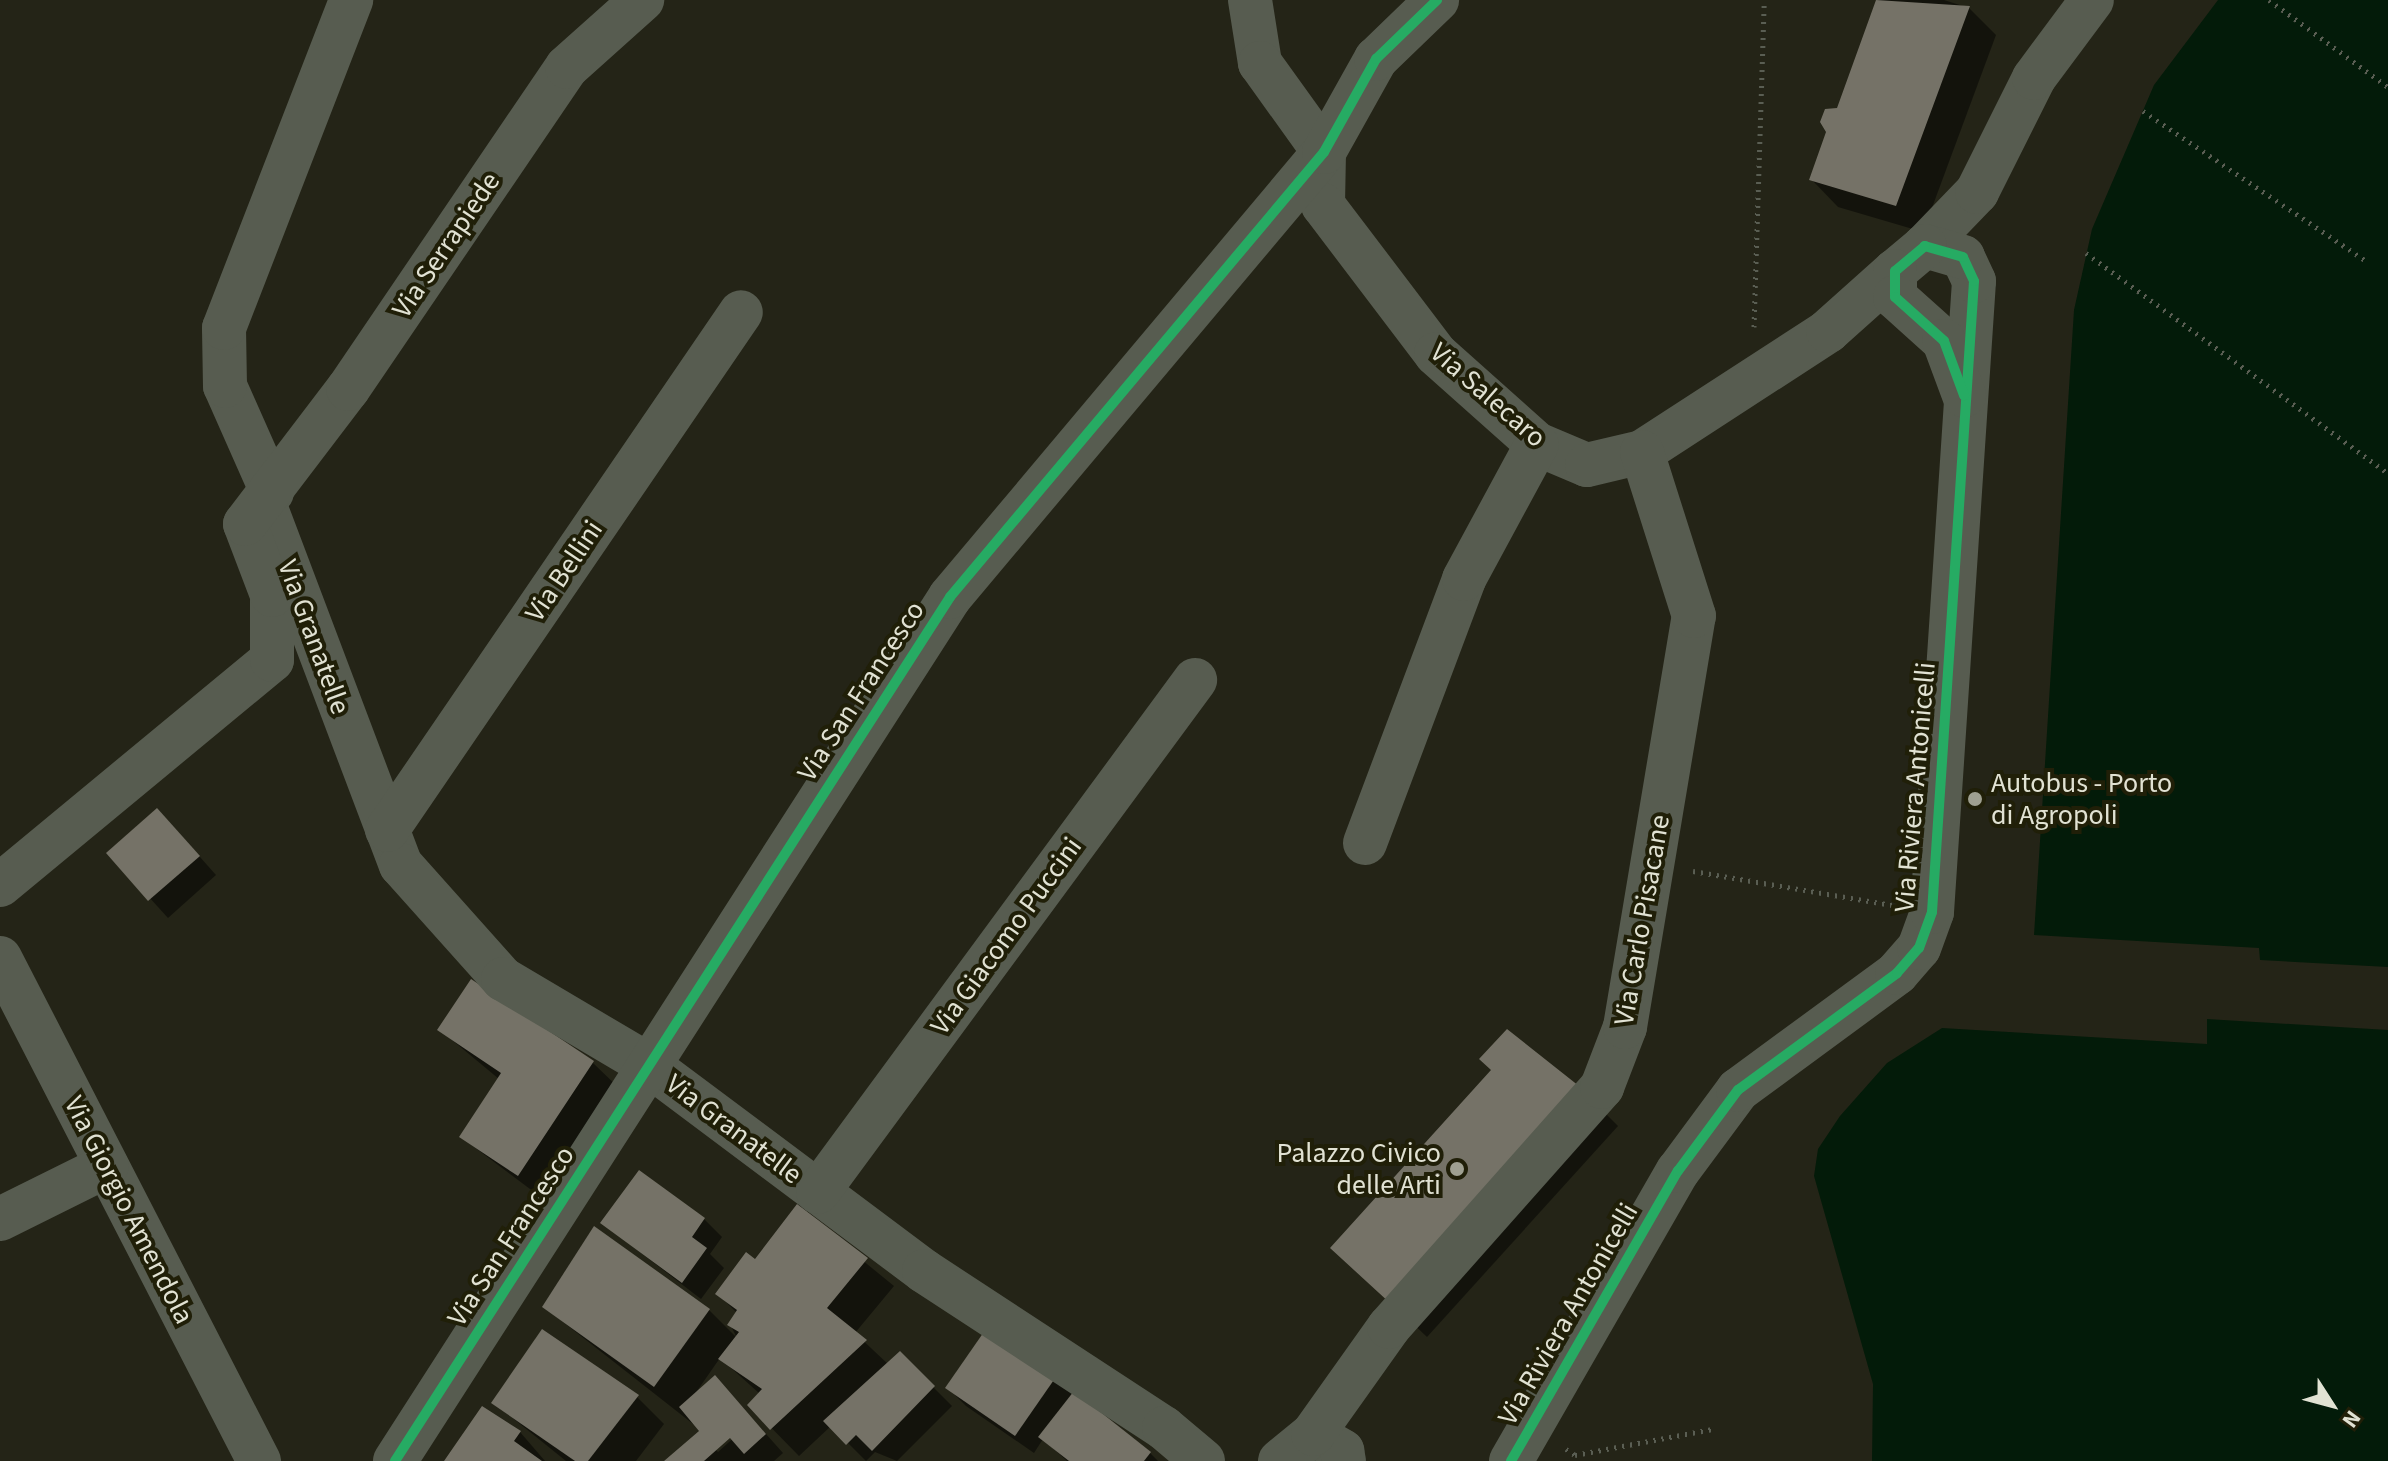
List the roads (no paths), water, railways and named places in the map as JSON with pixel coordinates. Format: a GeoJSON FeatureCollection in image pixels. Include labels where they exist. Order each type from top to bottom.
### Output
{"type":"FeatureCollection","features":[{"type":"Feature","properties":{"kind":"street","name":"Via Granatelle"},"geometry":{"type":"LineString","coordinates":[[351,0],[224,328],[225,386],[401,865],[503,979],[650,1066],[818,1192],[1203,1461]]}},
{"type":"Feature","properties":{"kind":"street","name":"Via Serrapiede"},"geometry":{"type":"LineString","coordinates":[[0,885],[272,660],[272,595],[245,524],[268,498],[567,67],[642,0]]}},
{"type":"Feature","properties":{"kind":"street"},"geometry":{"type":"LineString","coordinates":[[1250,0],[1260,63],[1324,152]]}},
{"type":"Feature","properties":{"kind":"street","name":"Via San Francesco"},"geometry":{"type":"LineString","coordinates":[[395,1461],[950,597],[1324,152],[1376,59],[1412,16],[1437,0]]}},
{"type":"Feature","properties":{"kind":"street","name":"Via Riviera Antonicelli"},"geometry":{"type":"LineString","coordinates":[[1964,395],[1944,341],[1916,321],[1895,297],[1910,258],[1977,192],[2034,78],[2092,0]]}},
{"type":"Feature","properties":{"kind":"street","name":"Via Riviera Antonicelli"},"geometry":{"type":"LineString","coordinates":[[1916,321],[1947,323],[1971,282],[2064,41]]}},
{"type":"Feature","properties":{"kind":"street","name":"Via Salecaro"},"geometry":{"type":"LineString","coordinates":[[1324,152],[1323,205],[1436,354],[1537,444],[1587,465],[1642,452],[1828,331],[1910,258]]}},
{"type":"Feature","properties":{"kind":"street"},"geometry":{"type":"LineString","coordinates":[[1910,258],[1952,249],[1971,282]]}},
{"type":"Feature","properties":{"kind":"street","name":"Via Riviera Antonicelli"},"geometry":{"type":"LineString","coordinates":[[1511,1461],[1678,1171],[1738,1090],[1897,973],[1919,948],[1932,912],[1971,282]]}},
{"type":"Feature","properties":{"kind":"street","name":"Via Bellini"},"geometry":{"type":"LineString","coordinates":[[387,830],[741,312]]}},
{"type":"Feature","properties":{"kind":"street","name":"Via Salecaro"},"geometry":{"type":"LineString","coordinates":[[1828,331],[1916,321]]}},
{"type":"Feature","properties":{"kind":"street"},"geometry":{"type":"LineString","coordinates":[[1365,843],[1464,579],[1537,444]]}},
{"type":"Feature","properties":{"kind":"street","name":"Via Carlo Pisacane"},"geometry":{"type":"LineString","coordinates":[[1329,1447],[1389,1327],[1602,1087],[1625,1027],[1694,616],[1642,452]]}},
{"type":"Feature","properties":{"kind":"street","name":"Via Giacomo Puccini"},"geometry":{"type":"LineString","coordinates":[[818,1192],[1195,680]]}},
{"type":"Feature","properties":{"kind":"street","name":"Via Giorgio Amendola"},"geometry":{"type":"LineString","coordinates":[[0,958],[259,1461]]}},
{"type":"Feature","properties":{"kind":"street"},"geometry":{"type":"LineString","coordinates":[[0,1219],[107,1166]]}},
{"type":"Feature","properties":{"kind":"street"},"geometry":{"type":"LineString","coordinates":[[1280,1461],[1329,1447]]}},
{"type":"Feature","properties":{"kind":"place","name":"Autobus - Porto di Agropoli"},"geometry":{"type":"Point","coordinates":[1975,799]}},
{"type":"Feature","properties":{"kind":"place","name":"Palazzo Civico delle Arti"},"geometry":{"type":"Point","coordinates":[1457,1169]}}]}
